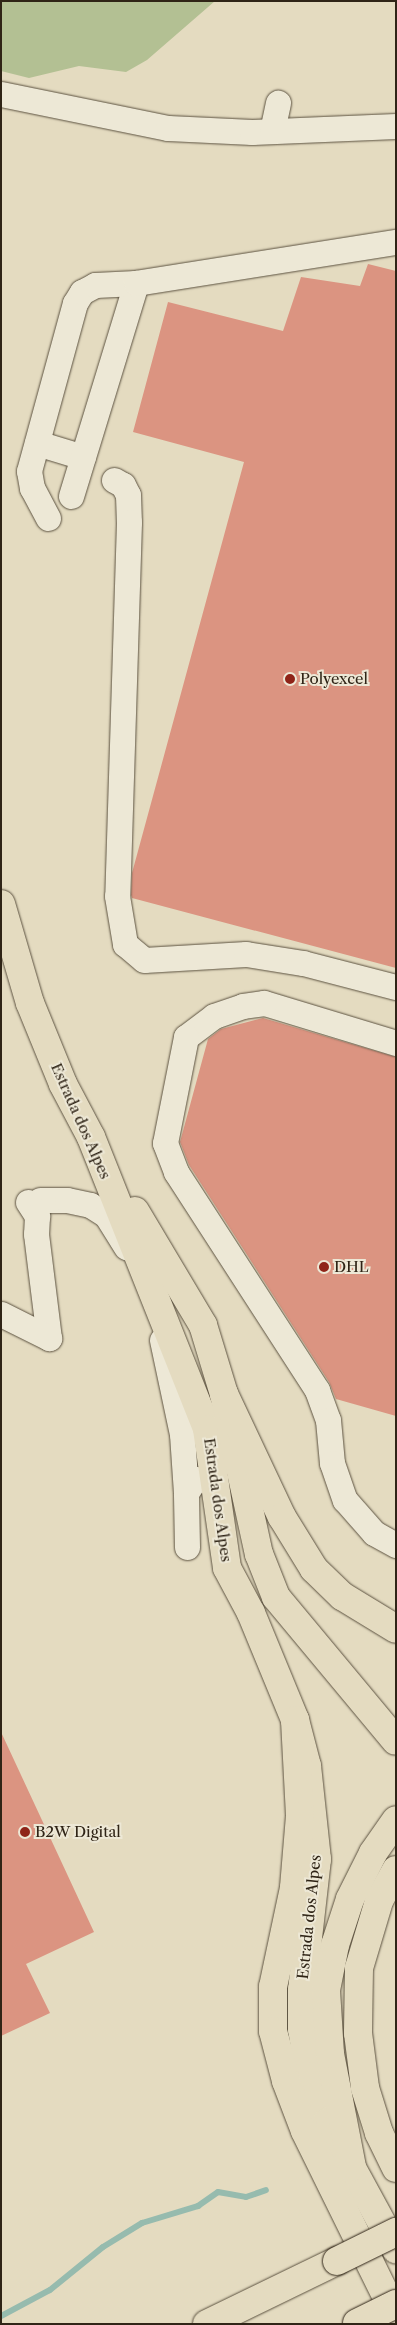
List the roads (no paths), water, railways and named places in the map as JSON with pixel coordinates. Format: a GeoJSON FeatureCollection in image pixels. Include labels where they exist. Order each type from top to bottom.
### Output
{"type":"FeatureCollection","features":[{"type":"Feature","properties":{"kind":"main road","name":"Estrada dos Alpes"},"geometry":{"type":"LineString","coordinates":[[1,904],[23,984],[63,1084],[91,1137],[207,1429],[227,1568],[251,1612],[295,1720],[308,1766],[317,1859],[302,1990],[302,2029],[310,2076],[327,2122],[396,2249]]}},
{"type":"Feature","properties":{"kind":"main road"},"geometry":{"type":"LineString","coordinates":[[91,1137],[203,1325],[224,1394],[266,1578],[290,1617],[388,1732]]}},
{"type":"Feature","properties":{"kind":"main road"},"geometry":{"type":"LineString","coordinates":[[224,1394],[282,1517],[314,1569],[342,1596],[396,1628]]}},
{"type":"Feature","properties":{"kind":"main road"},"geometry":{"type":"LineString","coordinates":[[295,1720],[300,1816],[294,1888],[273,1987],[273,2031],[286,2081],[305,2130],[396,2316]]}},
{"type":"Feature","properties":{"kind":"main road"},"geometry":{"type":"LineString","coordinates":[[352,2168],[330,2054],[326,1990],[335,1945],[350,1899],[373,1853],[396,1820]]}},
{"type":"Feature","properties":{"kind":"main road"},"geometry":{"type":"LineString","coordinates":[[396,1870],[379,1901],[359,1968],[358,2033],[365,2088],[379,2133],[396,2168]]}},
{"type":"Feature","properties":{"kind":"main road"},"geometry":{"type":"LineString","coordinates":[[207,2324],[396,2232]]}},
{"type":"Feature","properties":{"kind":"main road"},"geometry":{"type":"LineString","coordinates":[[356,2323],[396,2304]]}},
{"type":"Feature","properties":{"kind":"lane"},"geometry":{"type":"LineString","coordinates":[[1,94],[168,128],[272,131],[396,126]]}},
{"type":"Feature","properties":{"kind":"lane"},"geometry":{"type":"LineString","coordinates":[[272,131],[278,103]]}},
{"type":"Feature","properties":{"kind":"lane"},"geometry":{"type":"LineString","coordinates":[[48,518],[29,479],[74,303],[82,292],[95,285],[136,283],[396,242]]}},
{"type":"Feature","properties":{"kind":"lane"},"geometry":{"type":"LineString","coordinates":[[72,496],[136,283]]}},
{"type":"Feature","properties":{"kind":"lane"},"geometry":{"type":"LineString","coordinates":[[37,443],[83,458]]}},
{"type":"Feature","properties":{"kind":"lane"},"geometry":{"type":"LineString","coordinates":[[114,480],[123,485],[128,495],[130,522],[117,896],[125,944],[144,960],[246,954],[303,963],[396,987]]}},
{"type":"Feature","properties":{"kind":"lane"},"geometry":{"type":"LineString","coordinates":[[396,1043],[264,1003],[243,1006],[214,1016],[186,1037],[165,1143],[176,1172],[317,1390],[328,1420],[332,1463],[344,1500],[374,1533],[396,1545]]}},
{"type":"Feature","properties":{"kind":"lane"},"geometry":{"type":"LineString","coordinates":[[1,1314],[50,1338],[36,1234],[37,1216],[34,1201],[67,1200],[90,1205],[106,1214],[124,1242],[148,1293],[163,1342],[182,1434],[187,1547]]}},
{"type":"Feature","properties":{"kind":"lane"},"geometry":{"type":"LineString","coordinates":[[186,1493],[196,1477],[207,1429]]}},
{"type":"Feature","properties":{"kind":"waterway"},"geometry":{"type":"LineString","coordinates":[[1,2316],[50,2290],[103,2247],[142,2223],[198,2206],[218,2192],[246,2197],[266,2190]]}},
{"type":"Feature","properties":{"kind":"place","name":"Polyexcel"},"geometry":{"type":"Point","coordinates":[290,679]}},
{"type":"Feature","properties":{"kind":"place","name":"DHL"},"geometry":{"type":"Point","coordinates":[324,1267]}},
{"type":"Feature","properties":{"kind":"place","name":"B2W Digital"},"geometry":{"type":"Point","coordinates":[25,1832]}}]}
